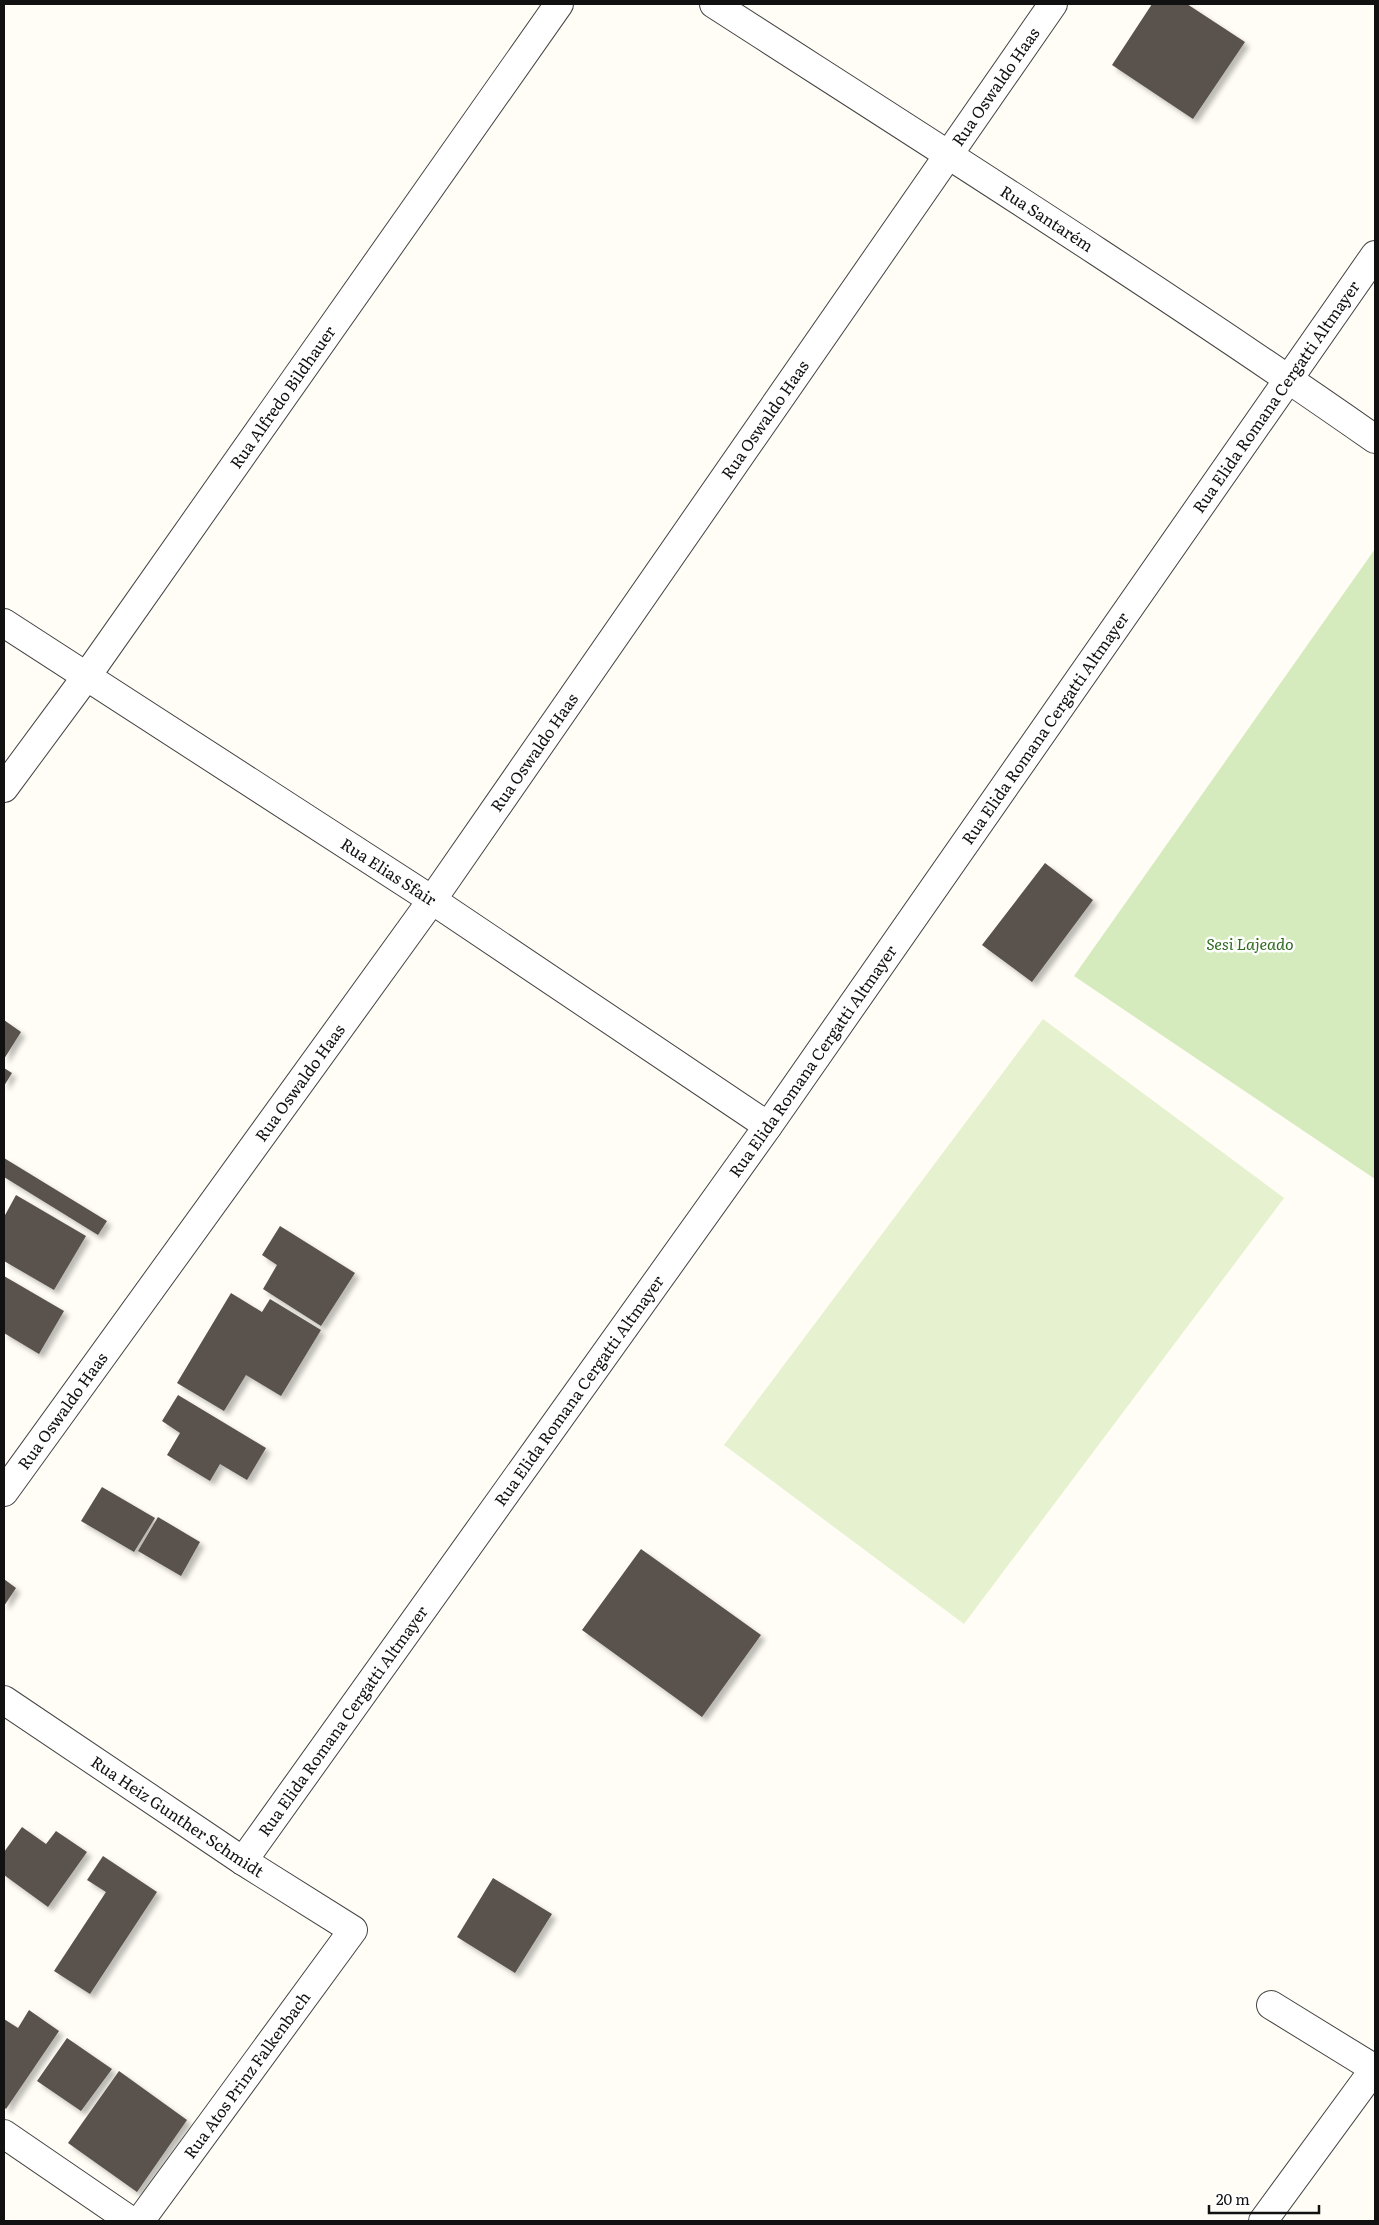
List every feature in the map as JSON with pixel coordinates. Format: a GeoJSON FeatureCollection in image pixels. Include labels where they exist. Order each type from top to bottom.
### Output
{"type":"FeatureCollection","features":[{"type":"Feature","properties":{"kind":"street","name":"Rua Alfredo Bildhauer"},"geometry":{"type":"LineString","coordinates":[[4,788],[86,677],[559,4]]}},
{"type":"Feature","properties":{"kind":"street","name":"Rua Santarém"},"geometry":{"type":"LineString","coordinates":[[714,4],[948,154],[1290,380],[1375,439]]}},
{"type":"Feature","properties":{"kind":"street","name":"Rua Oswaldo Haas"},"geometry":{"type":"LineString","coordinates":[[4,1492],[432,900],[1053,4]]}},
{"type":"Feature","properties":{"kind":"street","name":"Rua Elida Romana Cergatti Altmayer"},"geometry":{"type":"LineString","coordinates":[[243,1861],[768,1126],[1375,256]]}},
{"type":"Feature","properties":{"kind":"street","name":"Rua Elias Sfair"},"geometry":{"type":"LineString","coordinates":[[4,623],[432,900],[768,1126]]}},
{"type":"Feature","properties":{"kind":"street","name":"Rua Heiz Gunther Schmidt"},"geometry":{"type":"LineString","coordinates":[[4,1700],[243,1861],[353,1930]]}},
{"type":"Feature","properties":{"kind":"street","name":"Rua Atos Prinz Falkenbach"},"geometry":{"type":"LineString","coordinates":[[140,2221],[353,1930]]}},
{"type":"Feature","properties":{"kind":"street"},"geometry":{"type":"LineString","coordinates":[[1263,2221],[1375,2069],[1271,2005]]}},
{"type":"Feature","properties":{"kind":"street"},"geometry":{"type":"LineString","coordinates":[[4,2134],[131,2221]]}},
{"type":"Feature","properties":{"kind":"green space","name":"Sesi Lajeado"},"geometry":{"type":"Polygon","coordinates":[[[1375,549],[1375,1179],[1074,976],[1375,549]]]}},
{"type":"Feature","properties":{"kind":"green space"},"geometry":{"type":"Polygon","coordinates":[[[1043,1019],[1284,1198],[964,1624],[724,1445],[1043,1019]]]}},
{"type":"Feature","properties":{"kind":"building"},"geometry":{"type":"Polygon","coordinates":[[[1152,4],[1187,4],[1245,42],[1193,119],[1112,65],[1152,4]]]}},
{"type":"Feature","properties":{"kind":"building"},"geometry":{"type":"Polygon","coordinates":[[[1045,863],[1093,900],[1032,982],[982,945],[1045,863]]]}},
{"type":"Feature","properties":{"kind":"building"},"geometry":{"type":"Polygon","coordinates":[[[4,1020],[21,1032],[4,1059],[4,1020]]]}},
{"type":"Feature","properties":{"kind":"building"},"geometry":{"type":"Polygon","coordinates":[[[4,1068],[12,1073],[4,1086],[4,1068]]]}},
{"type":"Feature","properties":{"kind":"building"},"geometry":{"type":"Polygon","coordinates":[[[4,1158],[107,1221],[98,1235],[4,1177],[4,1158]]]}},
{"type":"Feature","properties":{"kind":"building"},"geometry":{"type":"Polygon","coordinates":[[[16,1195],[86,1236],[54,1290],[4,1261],[4,1217],[16,1195]]]}},
{"type":"Feature","properties":{"kind":"building"},"geometry":{"type":"Polygon","coordinates":[[[280,1226],[355,1273],[321,1326],[263,1289],[277,1265],[262,1255],[280,1226]]]}},
{"type":"Feature","properties":{"kind":"building"},"geometry":{"type":"Polygon","coordinates":[[[4,1276],[64,1311],[39,1354],[4,1333],[4,1276]]]}},
{"type":"Feature","properties":{"kind":"building"},"geometry":{"type":"Polygon","coordinates":[[[231,1293],[262,1312],[270,1299],[321,1330],[281,1396],[246,1375],[224,1411],[177,1383],[231,1293]]]}},
{"type":"Feature","properties":{"kind":"building"},"geometry":{"type":"Polygon","coordinates":[[[178,1395],[266,1448],[247,1480],[220,1464],[210,1481],[167,1455],[180,1433],[162,1421],[178,1395]]]}},
{"type":"Feature","properties":{"kind":"building"},"geometry":{"type":"Polygon","coordinates":[[[102,1487],[155,1518],[134,1552],[81,1521],[102,1487]]]}},
{"type":"Feature","properties":{"kind":"building"},"geometry":{"type":"Polygon","coordinates":[[[158,1517],[200,1542],[181,1576],[138,1551],[158,1517]]]}},
{"type":"Feature","properties":{"kind":"building"},"geometry":{"type":"Polygon","coordinates":[[[641,1549],[761,1635],[702,1717],[582,1630],[641,1549]]]}},
{"type":"Feature","properties":{"kind":"building"},"geometry":{"type":"Polygon","coordinates":[[[4,1579],[16,1588],[4,1606],[4,1579]]]}},
{"type":"Feature","properties":{"kind":"building"},"geometry":{"type":"Polygon","coordinates":[[[22,1827],[46,1844],[56,1831],[87,1852],[48,1907],[4,1875],[4,1852],[22,1827]]]}},
{"type":"Feature","properties":{"kind":"building"},"geometry":{"type":"Polygon","coordinates":[[[103,1856],[157,1892],[90,1994],[54,1971],[106,1892],[87,1880],[103,1856]]]}},
{"type":"Feature","properties":{"kind":"building"},"geometry":{"type":"Polygon","coordinates":[[[493,1878],[552,1914],[515,1973],[457,1937],[493,1878]]]}},
{"type":"Feature","properties":{"kind":"building"},"geometry":{"type":"Polygon","coordinates":[[[29,2010],[59,2031],[6,2109],[4,2107],[4,2019],[18,2028],[29,2010]]]}},
{"type":"Feature","properties":{"kind":"building"},"geometry":{"type":"Polygon","coordinates":[[[67,2038],[112,2069],[81,2111],[37,2081],[67,2038]]]}},
{"type":"Feature","properties":{"kind":"building"},"geometry":{"type":"Polygon","coordinates":[[[119,2071],[187,2120],[137,2192],[68,2143],[119,2071]]]}}]}
